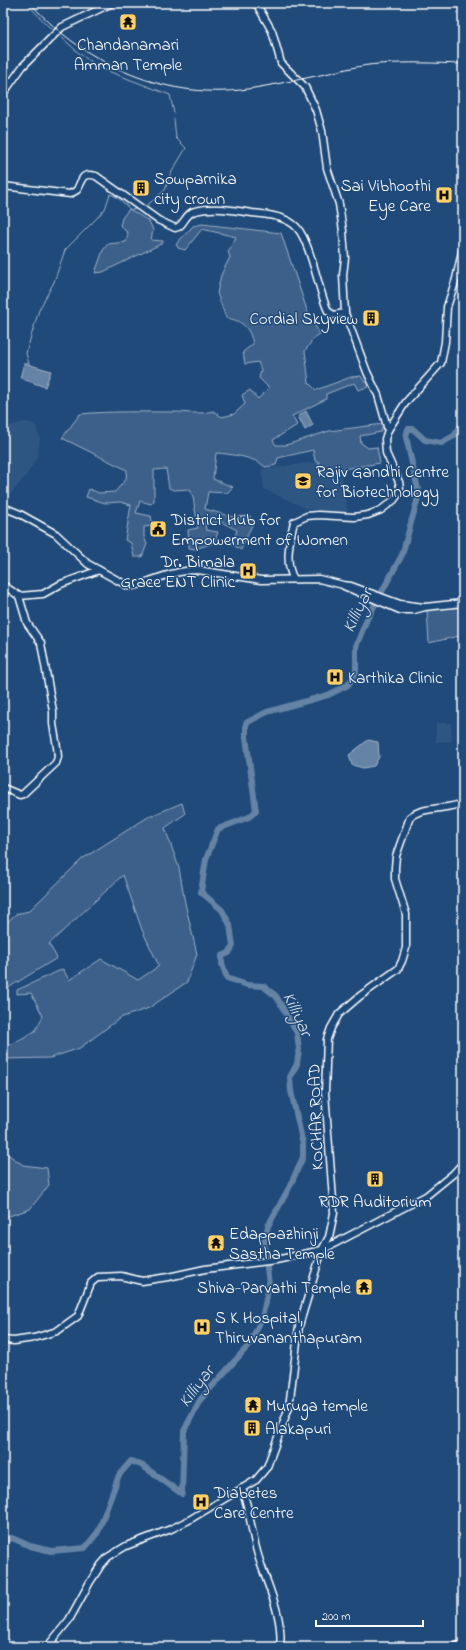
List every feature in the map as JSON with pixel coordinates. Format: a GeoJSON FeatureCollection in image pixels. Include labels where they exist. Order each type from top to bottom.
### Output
{"type":"FeatureCollection","features":[{"type":"Feature","properties":{"kind":"street"},"geometry":{"type":"LineString","coordinates":[[3,94],[20,70],[62,27],[112,3]]}},
{"type":"Feature","properties":{"kind":"street"},"geometry":{"type":"LineString","coordinates":[[256,3],[272,31],[282,63],[305,87],[316,110],[322,131],[327,168],[339,204],[343,231],[345,258],[343,275],[346,313],[367,372],[375,388],[388,430]]}},
{"type":"Feature","properties":{"kind":"street"},"geometry":{"type":"LineString","coordinates":[[3,186],[70,194],[77,190],[82,178],[85,175],[90,175],[96,176],[158,220],[175,228],[180,227],[188,215],[194,211],[219,209],[261,214],[293,223],[299,228],[305,240],[328,311],[333,315],[346,313]]}},
{"type":"Feature","properties":{"kind":"street"},"geometry":{"type":"LineString","coordinates":[[294,579],[290,574],[289,568],[294,522],[307,516],[318,515],[354,517],[368,515],[381,510],[398,497],[400,488],[399,482],[385,449],[385,439],[388,430],[406,402],[440,363],[445,342],[446,307],[456,279],[463,247]]}},
{"type":"Feature","properties":{"kind":"street"},"geometry":{"type":"LineString","coordinates":[[3,508],[20,514],[56,534],[79,556],[99,570],[128,586],[135,587],[173,573],[190,570],[261,580],[318,579],[351,586],[398,607],[424,607],[463,603]]}},
{"type":"Feature","properties":{"kind":"street"},"geometry":{"type":"LineString","coordinates":[[19,596],[43,594],[61,584],[99,570]]}},
{"type":"Feature","properties":{"kind":"street"},"geometry":{"type":"LineString","coordinates":[[3,585],[19,596],[27,623],[41,643],[54,711],[53,724],[58,757],[56,763],[23,794],[20,795],[3,788]]}},
{"type":"Feature","properties":{"kind":"street","name":"KOCHAR ROAD"},"geometry":{"type":"LineString","coordinates":[[47,1647],[69,1620],[90,1582],[108,1557],[126,1546],[171,1530],[256,1480],[267,1467],[289,1406],[299,1326],[322,1250],[329,1237],[334,1213],[325,1092],[328,1039],[331,1028],[338,1014],[360,996],[392,974],[398,969],[402,961],[406,948],[406,914],[395,879],[396,856],[410,817],[420,812],[454,807],[463,803]]}},
{"type":"Feature","properties":{"kind":"street"},"geometry":{"type":"LineString","coordinates":[[3,1340],[14,1341],[34,1338],[56,1331],[78,1316],[91,1283],[98,1277],[121,1276],[142,1281],[205,1269],[272,1261],[322,1250],[426,1196],[453,1174],[463,1163]]}},
{"type":"Feature","properties":{"kind":"street"},"geometry":{"type":"LineString","coordinates":[[242,1488],[250,1512],[256,1549],[270,1591],[278,1622],[281,1640],[280,1647]]}},
{"type":"Feature","properties":{"kind":"street"},"geometry":{"type":"LineString","coordinates":[[452,1647],[463,1645]]}},
{"type":"Feature","properties":{"kind":"shaded area"},"geometry":{"type":"Polygon","coordinates":[[[129,209],[149,221],[153,230],[151,240],[163,241],[163,243],[103,272],[95,273],[103,250],[108,244],[126,242],[128,233],[120,226],[122,218],[129,209]]]}},
{"type":"Feature","properties":{"kind":"shaded area"},"geometry":{"type":"Polygon","coordinates":[[[202,224],[281,233],[309,316],[320,334],[314,338],[305,351],[309,383],[316,390],[351,377],[361,376],[368,387],[358,390],[354,383],[326,394],[326,399],[292,416],[297,425],[273,440],[276,445],[286,445],[329,431],[383,424],[381,432],[360,436],[361,443],[368,448],[377,447],[380,463],[320,473],[319,462],[315,461],[313,450],[278,458],[276,465],[265,467],[249,458],[216,453],[213,479],[233,487],[227,493],[208,492],[205,509],[233,517],[250,516],[252,525],[241,550],[232,544],[237,530],[221,522],[205,523],[206,530],[218,532],[214,543],[195,549],[189,548],[188,530],[198,528],[193,497],[190,489],[173,490],[169,488],[166,469],[154,470],[154,501],[151,504],[140,501],[136,513],[151,516],[153,526],[144,527],[144,537],[147,544],[142,557],[134,557],[131,543],[125,540],[131,505],[120,502],[105,503],[86,497],[89,489],[99,493],[115,492],[126,479],[127,470],[62,438],[80,414],[103,412],[198,413],[213,411],[222,417],[234,414],[245,404],[242,395],[250,390],[258,399],[269,388],[259,378],[261,370],[258,362],[245,364],[243,352],[253,344],[250,333],[241,323],[226,318],[217,293],[221,275],[230,257],[228,252],[236,237],[202,229],[185,250],[178,248],[176,244],[193,226],[202,224]]]}},
{"type":"Feature","properties":{"kind":"shaded area"},"geometry":{"type":"Polygon","coordinates":[[[24,363],[51,371],[45,387],[20,378],[24,363]]]}},
{"type":"Feature","properties":{"kind":"shaded area"},"geometry":{"type":"Polygon","coordinates":[[[306,411],[313,425],[305,430],[298,416],[306,411]]]}},
{"type":"Feature","properties":{"kind":"shaded area"},"geometry":{"type":"Polygon","coordinates":[[[25,422],[35,424],[40,438],[38,456],[26,476],[8,497],[3,496],[3,436],[7,426],[25,422]]]}},
{"type":"Feature","properties":{"kind":"shaded area","name":"Rajiv Gandhi Centre for Biotechnology"},"geometry":{"type":"Polygon","coordinates":[[[339,459],[348,514],[307,509],[264,489],[261,469],[339,459]]]}},
{"type":"Feature","properties":{"kind":"shaded area"},"geometry":{"type":"Polygon","coordinates":[[[459,606],[461,613],[463,613],[463,635],[429,643],[427,610],[459,606]]]}},
{"type":"Feature","properties":{"kind":"shaded area"},"geometry":{"type":"Polygon","coordinates":[[[436,723],[451,723],[452,741],[436,742],[436,723]]]}},
{"type":"Feature","properties":{"kind":"shaded area"},"geometry":{"type":"Polygon","coordinates":[[[368,740],[378,742],[379,757],[374,766],[363,768],[352,765],[349,755],[368,740]]]}},
{"type":"Feature","properties":{"kind":"shaded area"},"geometry":{"type":"Polygon","coordinates":[[[182,803],[185,814],[165,828],[179,868],[185,903],[197,954],[187,982],[149,1008],[120,1018],[80,1048],[50,1058],[3,1059],[3,1043],[12,1044],[35,1031],[43,1016],[31,993],[17,994],[17,990],[63,969],[69,980],[101,959],[138,980],[159,966],[142,930],[123,875],[49,944],[57,958],[3,991],[3,926],[16,914],[29,911],[82,859],[148,817],[182,803]]]}},
{"type":"Feature","properties":{"kind":"shaded area"},"geometry":{"type":"Polygon","coordinates":[[[3,1151],[23,1165],[47,1168],[49,1185],[30,1209],[3,1218],[3,1151]]]}},
{"type":"Feature","properties":{"kind":"waterway"},"geometry":{"type":"LineString","coordinates":[[26,3],[53,31]]}},
{"type":"Feature","properties":{"kind":"waterway"},"geometry":{"type":"LineString","coordinates":[[59,35],[80,54],[100,68],[170,95],[174,113]]}},
{"type":"Feature","properties":{"kind":"waterway"},"geometry":{"type":"LineString","coordinates":[[145,207],[165,190],[170,175],[186,148],[176,138],[174,119]]}},
{"type":"Feature","properties":{"kind":"waterway"},"geometry":{"type":"LineString","coordinates":[[29,364],[26,353],[39,310],[54,282],[65,250],[105,209],[110,194],[117,197],[131,210],[137,209]]}},
{"type":"Feature","properties":{"kind":"waterway","name":"Killiyar"},"geometry":{"type":"LineString","coordinates":[[3,1542],[12,1538],[30,1546],[51,1551],[85,1548],[98,1532],[119,1475],[131,1461],[143,1466],[182,1494],[184,1431],[200,1400],[249,1345],[262,1318],[269,1285],[264,1242],[268,1226],[289,1188],[303,1157],[303,1144],[291,1091],[290,1077],[297,1064],[299,1049],[297,1033],[276,996],[263,986],[247,985],[227,978],[222,964],[222,956],[229,953],[233,946],[230,925],[222,910],[201,892],[206,859],[218,829],[249,817],[256,811],[246,737],[246,723],[267,712],[328,695],[348,685],[356,672],[356,646],[367,619],[402,555],[419,494],[406,437],[408,429],[413,429],[425,440],[441,443],[454,436],[463,422]]}},
{"type":"Feature","properties":{"kind":"railway"},"geometry":{"type":"LineString","coordinates":[[30,3],[52,25],[77,45],[103,61],[131,74],[161,84],[191,90],[222,91],[254,88],[352,68],[390,63],[463,64]]}},
{"type":"Feature","properties":{"kind":"place","name":"Chandanamari Amman Temple"},"geometry":{"type":"Point","coordinates":[128,22]}},
{"type":"Feature","properties":{"kind":"place","name":"Sowparnika city crown"},"geometry":{"type":"Point","coordinates":[141,188]}},
{"type":"Feature","properties":{"kind":"place","name":"Sai Vibhoothi Eye Care"},"geometry":{"type":"Point","coordinates":[444,195]}},
{"type":"Feature","properties":{"kind":"place","name":"Cordial Skyview"},"geometry":{"type":"Point","coordinates":[371,318]}},
{"type":"Feature","properties":{"kind":"place","name":"Rajiv Gandhi Centre for Biotechnology"},"geometry":{"type":"Point","coordinates":[303,481]}},
{"type":"Feature","properties":{"kind":"place","name":"District Hub for Empowerment of Women"},"geometry":{"type":"Point","coordinates":[158,529]}},
{"type":"Feature","properties":{"kind":"place","name":"Dr. Bimala Grace ENT Clinic"},"geometry":{"type":"Point","coordinates":[248,571]}},
{"type":"Feature","properties":{"kind":"place","name":"Karthika Clinic"},"geometry":{"type":"Point","coordinates":[335,677]}},
{"type":"Feature","properties":{"kind":"place","name":"RDR Auditorium"},"geometry":{"type":"Point","coordinates":[375,1179]}},
{"type":"Feature","properties":{"kind":"place","name":"Edappazhinji Sastha Temple"},"geometry":{"type":"Point","coordinates":[216,1243]}},
{"type":"Feature","properties":{"kind":"place","name":"Shiva-Parvathi Temple"},"geometry":{"type":"Point","coordinates":[364,1287]}},
{"type":"Feature","properties":{"kind":"place","name":"S K Hospital, Thiruvananthapuram"},"geometry":{"type":"Point","coordinates":[202,1327]}},
{"type":"Feature","properties":{"kind":"place","name":"Muruga temple"},"geometry":{"type":"Point","coordinates":[253,1405]}},
{"type":"Feature","properties":{"kind":"place","name":"Alakapuri"},"geometry":{"type":"Point","coordinates":[252,1428]}},
{"type":"Feature","properties":{"kind":"place","name":"Diabetes Care Centre"},"geometry":{"type":"Point","coordinates":[201,1502]}}]}
